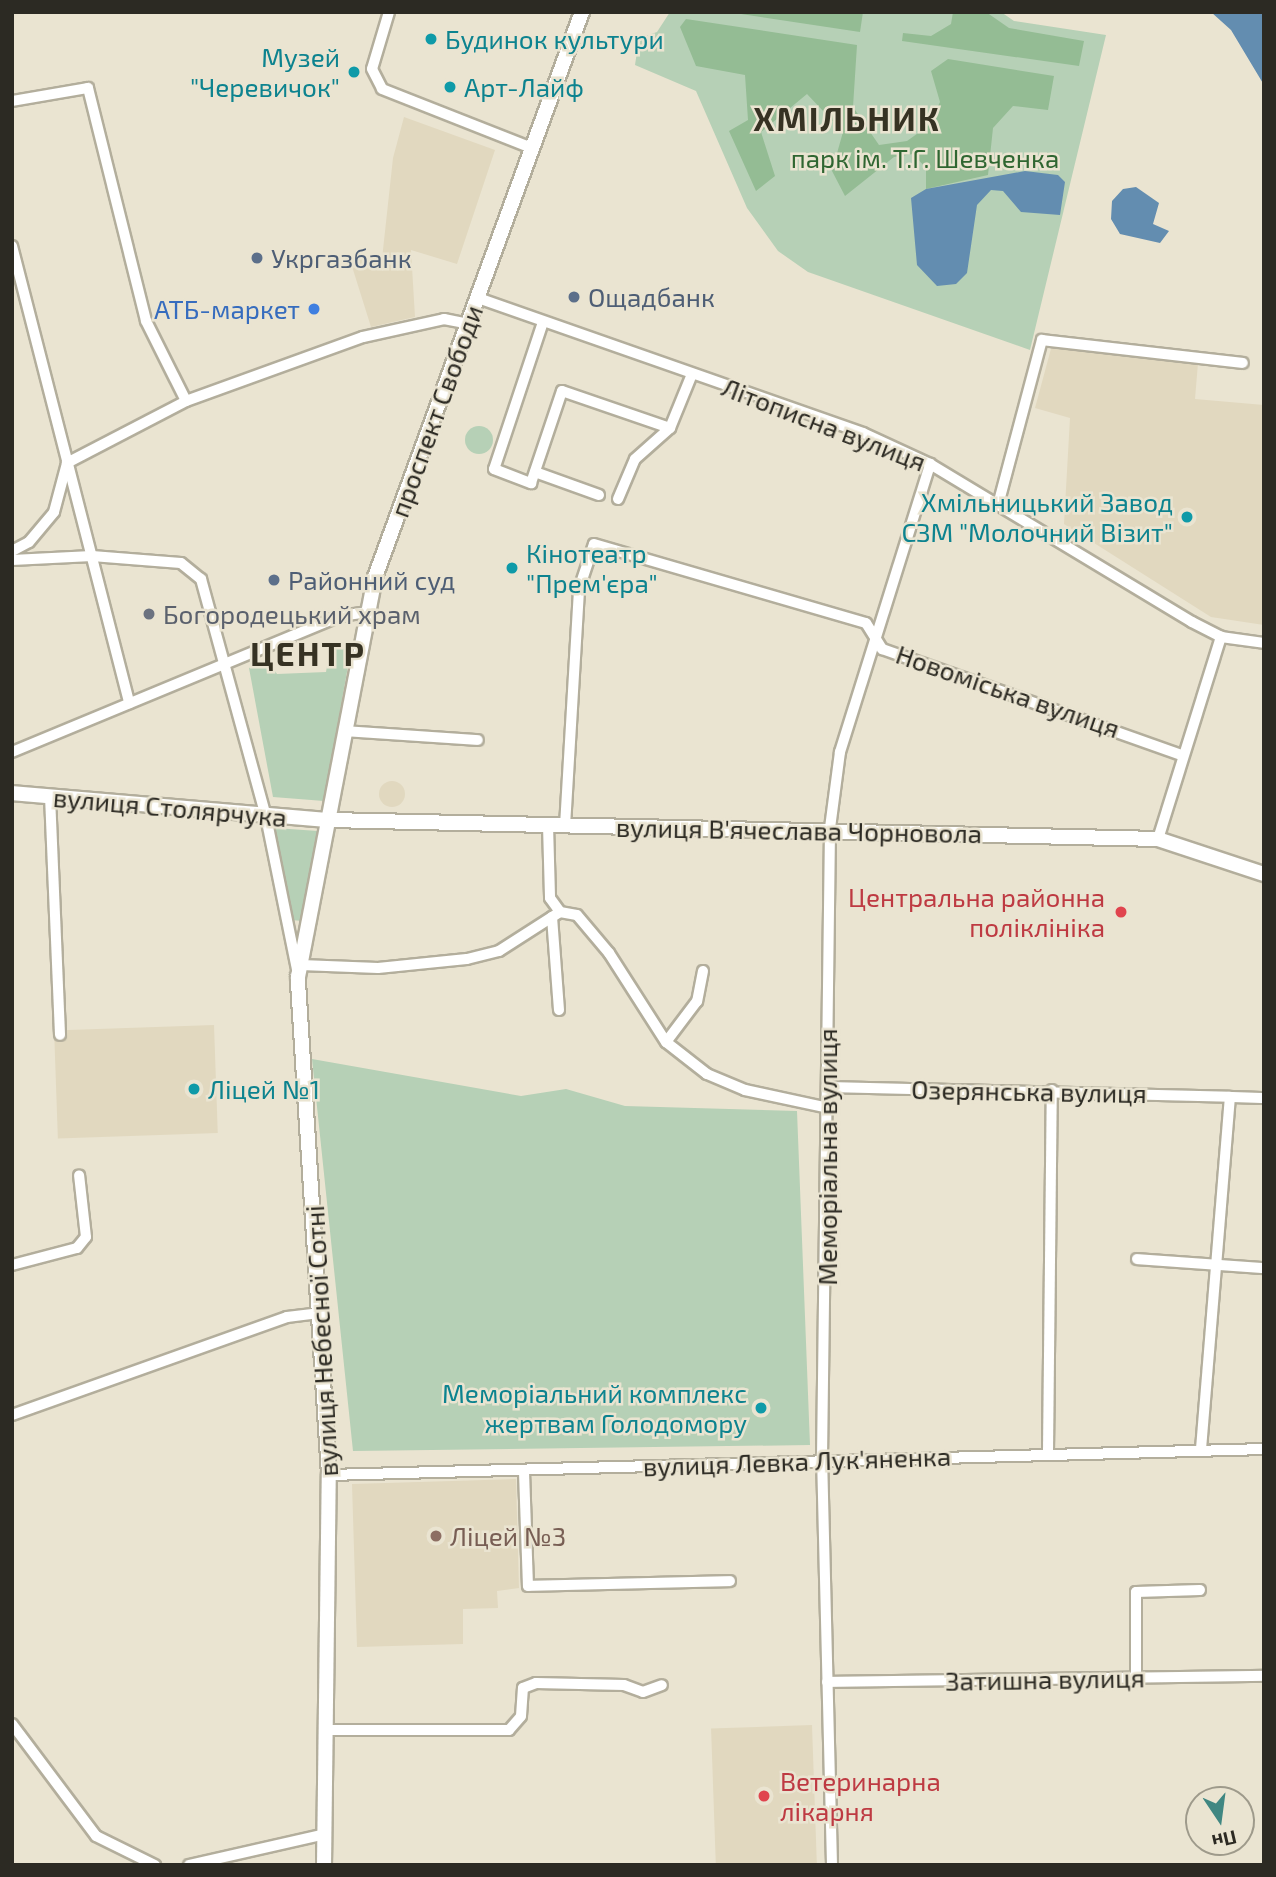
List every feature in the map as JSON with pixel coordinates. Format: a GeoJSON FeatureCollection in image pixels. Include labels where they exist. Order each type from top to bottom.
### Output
{"type":"FeatureCollection","features":[{"type":"Feature","properties":{"kind":"street"},"geometry":{"type":"LineString","coordinates":[[389,12],[372,69],[382,89],[529,147]]}},
{"type":"Feature","properties":{"kind":"street","name":"проспект Свободи"},"geometry":{"type":"LineString","coordinates":[[328,820],[367,611],[464,323],[478,298],[529,147],[582,12]]}},
{"type":"Feature","properties":{"kind":"street"},"geometry":{"type":"LineString","coordinates":[[12,101],[88,88],[146,321],[186,401]]}},
{"type":"Feature","properties":{"kind":"street"},"geometry":{"type":"LineString","coordinates":[[12,246],[129,703]]}},
{"type":"Feature","properties":{"kind":"street","name":"Літописна вулиця"},"geometry":{"type":"LineString","coordinates":[[478,298],[863,433],[930,464],[1221,637]]}},
{"type":"Feature","properties":{"kind":"street"},"geometry":{"type":"LineString","coordinates":[[12,551],[29,542],[54,512],[67,463],[186,401],[363,337],[444,319],[464,323]]}},
{"type":"Feature","properties":{"kind":"street"},"geometry":{"type":"LineString","coordinates":[[543,322],[494,469],[531,483],[562,391],[670,428]]}},
{"type":"Feature","properties":{"kind":"street"},"geometry":{"type":"LineString","coordinates":[[998,505],[1042,340],[1242,363]]}},
{"type":"Feature","properties":{"kind":"street"},"geometry":{"type":"LineString","coordinates":[[618,499],[635,459],[670,428],[692,374]]}},
{"type":"Feature","properties":{"kind":"street","name":"Меморіальна вулиця"},"geometry":{"type":"LineString","coordinates":[[832,1865],[822,1458],[830,828],[840,752],[930,464]]}},
{"type":"Feature","properties":{"kind":"street"},"geometry":{"type":"LineString","coordinates":[[535,472],[599,495]]}},
{"type":"Feature","properties":{"kind":"street","name":"Новоміська вулиця"},"geometry":{"type":"LineString","coordinates":[[565,826],[579,589],[594,544],[866,623],[883,649],[1181,755]]}},
{"type":"Feature","properties":{"kind":"street"},"geometry":{"type":"LineString","coordinates":[[12,560],[92,556],[192,568],[227,665],[266,817],[300,971],[378,968],[467,959],[499,951],[556,914],[577,915],[609,953],[666,1042],[707,1074],[745,1090],[828,1108]]}},
{"type":"Feature","properties":{"kind":"street"},"geometry":{"type":"LineString","coordinates":[[12,752],[340,616],[367,611]]}},
{"type":"Feature","properties":{"kind":"street"},"geometry":{"type":"LineString","coordinates":[[1158,839],[1181,755],[1221,637],[1264,643]]}},
{"type":"Feature","properties":{"kind":"street"},"geometry":{"type":"LineString","coordinates":[[345,731],[478,740]]}},
{"type":"Feature","properties":{"kind":"street","name":"вулиця Столярчука"},"geometry":{"type":"LineString","coordinates":[[12,793],[266,817],[328,820]]}},
{"type":"Feature","properties":{"kind":"street"},"geometry":{"type":"LineString","coordinates":[[50,796],[60,1035]]}},
{"type":"Feature","properties":{"kind":"street","name":"вулиця В'ячеслава Чорновола"},"geometry":{"type":"LineString","coordinates":[[328,820],[565,826],[830,828],[1158,839],[1264,874]]}},
{"type":"Feature","properties":{"kind":"street","name":"вулиця Небесної Сотні"},"geometry":{"type":"LineString","coordinates":[[324,1865],[329,1475],[300,971],[328,820]]}},
{"type":"Feature","properties":{"kind":"street"},"geometry":{"type":"LineString","coordinates":[[548,825],[550,898],[556,914],[559,1010]]}},
{"type":"Feature","properties":{"kind":"street"},"geometry":{"type":"LineString","coordinates":[[666,1042],[697,1000],[703,971]]}},
{"type":"Feature","properties":{"kind":"street","name":"Озерянська вулиця"},"geometry":{"type":"LineString","coordinates":[[828,1087],[1052,1090],[1264,1098]]}},
{"type":"Feature","properties":{"kind":"street"},"geometry":{"type":"LineString","coordinates":[[1048,1452],[1052,1090]]}},
{"type":"Feature","properties":{"kind":"street"},"geometry":{"type":"LineString","coordinates":[[1200,1449],[1218,1265],[1230,1097]]}},
{"type":"Feature","properties":{"kind":"street"},"geometry":{"type":"LineString","coordinates":[[12,1265],[77,1248],[86,1237],[79,1175]]}},
{"type":"Feature","properties":{"kind":"street"},"geometry":{"type":"LineString","coordinates":[[1137,1259],[1264,1268]]}},
{"type":"Feature","properties":{"kind":"street"},"geometry":{"type":"LineString","coordinates":[[12,1415],[287,1317],[321,1313]]}},
{"type":"Feature","properties":{"kind":"street","name":"вулиця Левка Лук'яненка"},"geometry":{"type":"LineString","coordinates":[[329,1475],[524,1472],[822,1458],[1264,1449]]}},
{"type":"Feature","properties":{"kind":"street"},"geometry":{"type":"LineString","coordinates":[[524,1472],[528,1586],[730,1581]]}},
{"type":"Feature","properties":{"kind":"street"},"geometry":{"type":"LineString","coordinates":[[1136,1677],[1136,1592],[1200,1590]]}},
{"type":"Feature","properties":{"kind":"street","name":"Затишна вулиця"},"geometry":{"type":"LineString","coordinates":[[827,1682],[1264,1676]]}},
{"type":"Feature","properties":{"kind":"street"},"geometry":{"type":"LineString","coordinates":[[326,1730],[509,1730],[521,1716],[523,1688],[536,1682],[624,1685],[643,1692],[662,1685]]}},
{"type":"Feature","properties":{"kind":"street"},"geometry":{"type":"LineString","coordinates":[[12,1713],[13,1725],[96,1836],[155,1865]]}},
{"type":"Feature","properties":{"kind":"street"},"geometry":{"type":"LineString","coordinates":[[189,1865],[325,1834]]}},
{"type":"Feature","properties":{"kind":"shaded area"},"geometry":{"type":"Polygon","coordinates":[[[404,117],[495,150],[457,264],[411,250],[415,317],[371,327],[350,260],[382,259],[393,158],[404,117]]]}},
{"type":"Feature","properties":{"kind":"shaded area"},"geometry":{"type":"Polygon","coordinates":[[[1052,345],[1198,363],[1195,399],[1264,405],[1264,625],[1211,617],[1064,524],[1070,418],[1035,408],[1052,345]]]}},
{"type":"Feature","properties":{"kind":"shaded area"},"geometry":{"type":"Polygon","coordinates":[[[392,781],[401,785],[405,794],[401,803],[392,807],[383,803],[379,794],[383,785],[392,781]]]}},
{"type":"Feature","properties":{"kind":"shaded area"},"geometry":{"type":"Polygon","coordinates":[[[214,1025],[218,1133],[58,1139],[54,1031],[214,1025]]]}},
{"type":"Feature","properties":{"kind":"shaded area","name":"Ліцей №3"},"geometry":{"type":"Polygon","coordinates":[[[516,1479],[519,1588],[497,1591],[498,1608],[463,1609],[463,1644],[357,1647],[352,1484],[516,1479]]]}},
{"type":"Feature","properties":{"kind":"shaded area","name":"Ветеринарна лікарня"},"geometry":{"type":"Polygon","coordinates":[[[812,1725],[817,1865],[716,1865],[711,1729],[812,1725]]]}},
{"type":"Feature","properties":{"kind":"green space","name":"парк ім. Т.Г. Шевченка"},"geometry":{"type":"Polygon","coordinates":[[[670,12],[1001,12],[1014,21],[1106,35],[1030,350],[808,272],[778,251],[747,208],[696,91],[635,65],[639,38],[657,32],[670,12]]]}},
{"type":"Feature","properties":{"kind":"green space"},"geometry":{"type":"Polygon","coordinates":[[[728,12],[863,12],[860,32],[728,12]]]}},
{"type":"Feature","properties":{"kind":"green space"},"geometry":{"type":"Polygon","coordinates":[[[953,12],[986,12],[1009,28],[1084,41],[1079,66],[902,41],[903,33],[931,36],[951,24],[953,12]]]}},
{"type":"Feature","properties":{"kind":"green space"},"geometry":{"type":"Polygon","coordinates":[[[686,19],[857,45],[853,107],[879,145],[907,141],[928,126],[940,102],[931,71],[948,59],[1054,76],[1048,110],[1013,106],[993,128],[988,175],[926,189],[926,168],[913,154],[894,157],[845,196],[832,171],[843,132],[807,94],[761,132],[775,176],[756,191],[729,131],[748,120],[745,75],[696,66],[680,27],[686,19]]]}},
{"type":"Feature","properties":{"kind":"green space"},"geometry":{"type":"Polygon","coordinates":[[[479,426],[489,430],[493,440],[489,450],[479,454],[469,450],[465,440],[469,430],[479,426]]]}},
{"type":"Feature","properties":{"kind":"green space"},"geometry":{"type":"Polygon","coordinates":[[[339,645],[350,655],[324,801],[273,797],[249,668],[267,660],[277,674],[326,672],[329,654],[339,645]]]}},
{"type":"Feature","properties":{"kind":"green space"},"geometry":{"type":"Polygon","coordinates":[[[275,828],[318,831],[303,921],[291,920],[275,828]]]}},
{"type":"Feature","properties":{"kind":"green space"},"geometry":{"type":"Polygon","coordinates":[[[312,1059],[521,1096],[566,1089],[625,1106],[797,1111],[810,1445],[353,1451],[312,1059]]]}},
{"type":"Feature","properties":{"kind":"water"},"geometry":{"type":"Polygon","coordinates":[[[1211,12],[1263,12],[1264,85],[1231,30],[1211,12]]]}},
{"type":"Feature","properties":{"kind":"water"},"geometry":{"type":"Polygon","coordinates":[[[1025,171],[1058,175],[1065,182],[1060,215],[1021,212],[1003,191],[991,190],[977,205],[967,273],[956,284],[937,286],[917,265],[911,198],[926,189],[1025,171]]]}},
{"type":"Feature","properties":{"kind":"water"},"geometry":{"type":"Polygon","coordinates":[[[1136,187],[1159,203],[1153,224],[1169,231],[1160,243],[1120,234],[1111,219],[1112,201],[1123,189],[1136,187]]]}},
{"type":"Feature","properties":{"kind":"place","name":"Будинок культури"},"geometry":{"type":"Point","coordinates":[431,39]}},
{"type":"Feature","properties":{"kind":"place","name":"Музей \"Черевичок\""},"geometry":{"type":"Point","coordinates":[354,72]}},
{"type":"Feature","properties":{"kind":"place","name":"Арт-Лайф"},"geometry":{"type":"Point","coordinates":[450,87]}},
{"type":"Feature","properties":{"kind":"place","name":"Укргазбанк"},"geometry":{"type":"Point","coordinates":[257,258]}},
{"type":"Feature","properties":{"kind":"place","name":"Ощадбанк"},"geometry":{"type":"Point","coordinates":[574,297]}},
{"type":"Feature","properties":{"kind":"place","name":"АТБ-маркет"},"geometry":{"type":"Point","coordinates":[314,309]}},
{"type":"Feature","properties":{"kind":"place","name":"Хмільницький Завод СЗМ \"Молочний Візит\""},"geometry":{"type":"Point","coordinates":[1187,517]}},
{"type":"Feature","properties":{"kind":"place","name":"Кінотеатр \"Прем'єра\""},"geometry":{"type":"Point","coordinates":[512,568]}},
{"type":"Feature","properties":{"kind":"place","name":"Районний суд"},"geometry":{"type":"Point","coordinates":[274,580]}},
{"type":"Feature","properties":{"kind":"place","name":"Богородецький храм"},"geometry":{"type":"Point","coordinates":[149,614]}},
{"type":"Feature","properties":{"kind":"place","name":"Центральна районна поліклініка"},"geometry":{"type":"Point","coordinates":[1121,912]}},
{"type":"Feature","properties":{"kind":"place","name":"Ліцей №1"},"geometry":{"type":"Point","coordinates":[194,1089]}},
{"type":"Feature","properties":{"kind":"place","name":"Меморіальний комплекс жертвам Голодомору"},"geometry":{"type":"Point","coordinates":[761,1408]}},
{"type":"Feature","properties":{"kind":"place","name":"Ліцей №3"},"geometry":{"type":"Point","coordinates":[436,1536]}},
{"type":"Feature","properties":{"kind":"place","name":"Ветеринарна лікарня"},"geometry":{"type":"Point","coordinates":[764,1796]}},
{"type":"Feature","properties":{"kind":"district","name":"ХМІЛЬНИК"},"geometry":{"type":"Point","coordinates":[847,119]}},
{"type":"Feature","properties":{"kind":"district","name":"ЦЕНТР"},"geometry":{"type":"Point","coordinates":[308,654]}}]}
